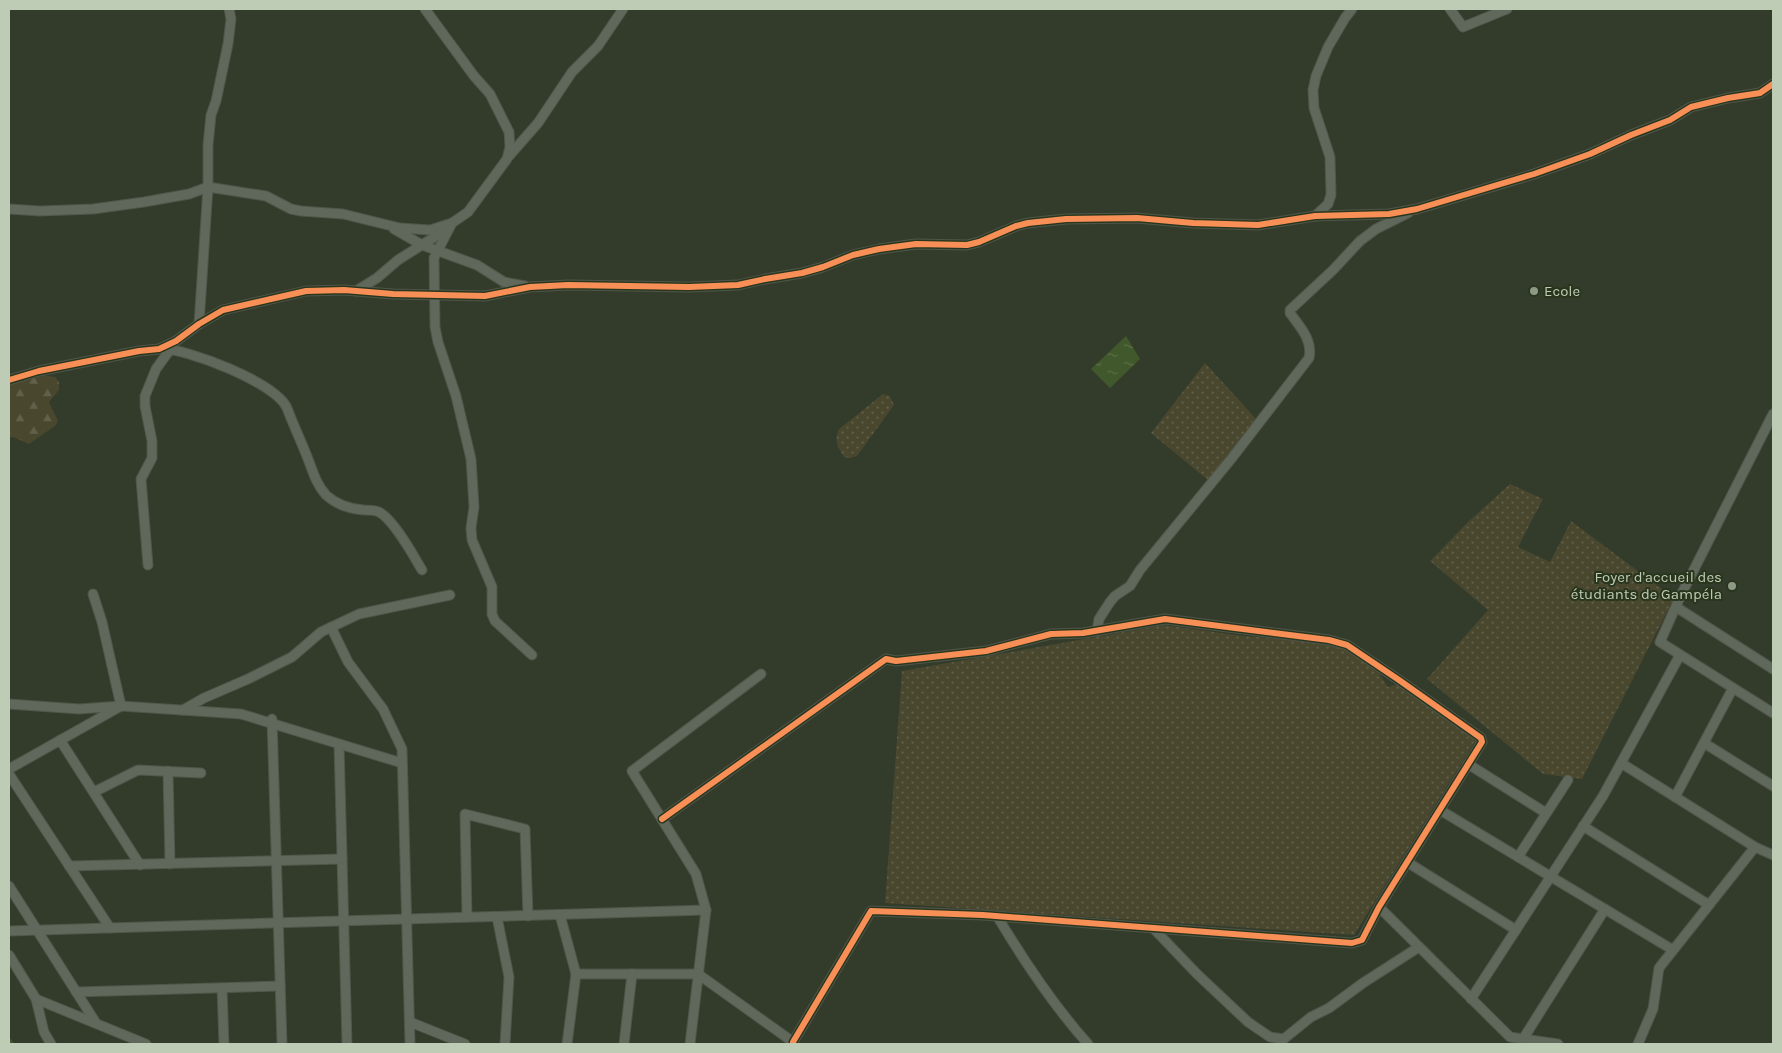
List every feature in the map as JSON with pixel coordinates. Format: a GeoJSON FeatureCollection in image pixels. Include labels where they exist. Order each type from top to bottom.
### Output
{"type":"FeatureCollection","features":[{"type":"Feature","properties":{"kind":"street"},"geometry":{"type":"LineString","coordinates":[[199,324],[208,187],[208,145],[211,115],[216,101],[228,44],[230,19],[228,9]]}},
{"type":"Feature","properties":{"kind":"street"},"geometry":{"type":"LineString","coordinates":[[425,9],[474,76],[490,94],[509,132],[510,147],[507,159]]}},
{"type":"Feature","properties":{"kind":"street"},"geometry":{"type":"LineString","coordinates":[[355,291],[377,278],[398,260],[468,212],[507,159],[538,123],[572,72],[598,46],[623,9]]}},
{"type":"Feature","properties":{"kind":"street"},"geometry":{"type":"LineString","coordinates":[[1315,216],[1328,204],[1331,195],[1330,157],[1314,108],[1313,90],[1316,76],[1328,48],[1352,9]]}},
{"type":"Feature","properties":{"kind":"street"},"geometry":{"type":"LineString","coordinates":[[1450,9],[1463,27],[1507,9]]}},
{"type":"Feature","properties":{"kind":"street"},"geometry":{"type":"LineString","coordinates":[[159,349],[176,341],[222,310],[293,293],[324,290],[485,296],[530,287],[568,285],[738,285],[802,273],[853,255],[879,249],[916,244],[967,245],[1022,224],[1066,219],[1137,218],[1193,223],[1258,225],[1315,216],[1389,214],[1417,209],[1534,174],[1590,154],[1630,134],[1670,120],[1691,108],[1728,98],[1760,93],[1773,84]]}},
{"type":"Feature","properties":{"kind":"street"},"geometry":{"type":"LineString","coordinates":[[9,209],[40,211],[93,209],[189,194],[208,187],[266,196],[301,212],[343,214],[400,228],[430,230],[452,223]]}},
{"type":"Feature","properties":{"kind":"street"},"geometry":{"type":"LineString","coordinates":[[1097,631],[1099,619],[1110,602],[1115,596],[1130,586],[1140,570],[1232,458],[1309,358],[1310,347],[1308,338],[1290,313],[1290,310],[1333,270],[1360,241],[1376,229],[1417,209]]}},
{"type":"Feature","properties":{"kind":"street"},"geometry":{"type":"LineString","coordinates":[[452,223],[434,258],[435,327],[456,396],[471,459],[474,498],[471,528],[472,540],[492,587],[492,614],[495,621],[532,655]]}},
{"type":"Feature","properties":{"kind":"street"},"geometry":{"type":"LineString","coordinates":[[385,224],[422,245],[477,265],[504,282],[530,287]]}},
{"type":"Feature","properties":{"kind":"street"},"geometry":{"type":"LineString","coordinates":[[148,565],[141,480],[152,458],[152,441],[145,406],[145,396],[156,369],[176,341]]}},
{"type":"Feature","properties":{"kind":"street"},"geometry":{"type":"LineString","coordinates":[[9,380],[55,368],[139,351],[170,349],[209,361],[258,382],[274,392],[286,407],[307,454],[313,475],[327,496],[342,506],[378,511],[385,516],[406,542],[422,570]]}},
{"type":"Feature","properties":{"kind":"street"},"geometry":{"type":"LineString","coordinates":[[1773,414],[1660,642],[1773,713]]}},
{"type":"Feature","properties":{"kind":"street"},"geometry":{"type":"LineString","coordinates":[[93,594],[102,622],[121,706]]}},
{"type":"Feature","properties":{"kind":"street"},"geometry":{"type":"LineString","coordinates":[[183,710],[204,698],[292,657],[320,632],[359,614],[450,595]]}},
{"type":"Feature","properties":{"kind":"street"},"geometry":{"type":"LineString","coordinates":[[1676,607],[1773,669]]}},
{"type":"Feature","properties":{"kind":"street"},"geometry":{"type":"LineString","coordinates":[[576,974],[698,974],[792,1043],[871,911],[997,916],[1352,943],[1362,940],[1379,908],[1482,742],[1481,738],[1347,644],[1165,619],[1083,633],[1051,634],[986,650],[896,661],[886,659],[662,819]]}},
{"type":"Feature","properties":{"kind":"street"},"geometry":{"type":"LineString","coordinates":[[331,627],[348,662],[383,709],[402,749],[410,1044]]}},
{"type":"Feature","properties":{"kind":"street"},"geometry":{"type":"LineString","coordinates":[[1471,999],[1603,796],[1680,655]]}},
{"type":"Feature","properties":{"kind":"street"},"geometry":{"type":"LineString","coordinates":[[690,1044],[706,910],[696,874],[632,771],[761,674]]}},
{"type":"Feature","properties":{"kind":"street"},"geometry":{"type":"LineString","coordinates":[[1675,797],[1734,688]]}},
{"type":"Feature","properties":{"kind":"street"},"geometry":{"type":"LineString","coordinates":[[9,704],[79,709],[121,706],[241,714],[272,721],[338,744],[402,763]]}},
{"type":"Feature","properties":{"kind":"street"},"geometry":{"type":"LineString","coordinates":[[9,769],[121,706]]}},
{"type":"Feature","properties":{"kind":"street"},"geometry":{"type":"LineString","coordinates":[[272,721],[282,1044]]}},
{"type":"Feature","properties":{"kind":"street"},"geometry":{"type":"LineString","coordinates":[[60,740],[140,864]]}},
{"type":"Feature","properties":{"kind":"street"},"geometry":{"type":"LineString","coordinates":[[1704,743],[1773,786]]}},
{"type":"Feature","properties":{"kind":"street"},"geometry":{"type":"LineString","coordinates":[[338,744],[347,1044]]}},
{"type":"Feature","properties":{"kind":"street"},"geometry":{"type":"LineString","coordinates":[[1621,763],[1755,847],[1773,855]]}},
{"type":"Feature","properties":{"kind":"street"},"geometry":{"type":"LineString","coordinates":[[1468,764],[1546,813]]}},
{"type":"Feature","properties":{"kind":"street"},"geometry":{"type":"LineString","coordinates":[[94,792],[138,770],[201,773]]}},
{"type":"Feature","properties":{"kind":"street"},"geometry":{"type":"LineString","coordinates":[[168,771],[170,864]]}},
{"type":"Feature","properties":{"kind":"street"},"geometry":{"type":"LineString","coordinates":[[9,774],[110,928]]}},
{"type":"Feature","properties":{"kind":"street"},"geometry":{"type":"LineString","coordinates":[[1518,857],[1568,780]]}},
{"type":"Feature","properties":{"kind":"street"},"geometry":{"type":"LineString","coordinates":[[1440,810],[1673,950]]}},
{"type":"Feature","properties":{"kind":"street"},"geometry":{"type":"LineString","coordinates":[[468,917],[464,814],[525,829],[528,916]]}},
{"type":"Feature","properties":{"kind":"street"},"geometry":{"type":"LineString","coordinates":[[1583,826],[1709,905]]}},
{"type":"Feature","properties":{"kind":"street"},"geometry":{"type":"LineString","coordinates":[[1638,1044],[1654,1009],[1658,968],[1755,847]]}},
{"type":"Feature","properties":{"kind":"street"},"geometry":{"type":"LineString","coordinates":[[69,866],[342,859]]}},
{"type":"Feature","properties":{"kind":"street"},"geometry":{"type":"LineString","coordinates":[[1407,862],[1516,930]]}},
{"type":"Feature","properties":{"kind":"street"},"geometry":{"type":"LineString","coordinates":[[9,886],[96,1024]]}},
{"type":"Feature","properties":{"kind":"street"},"geometry":{"type":"LineString","coordinates":[[1379,908],[1510,1037],[1558,1044]]}},
{"type":"Feature","properties":{"kind":"street"},"geometry":{"type":"LineString","coordinates":[[1523,1039],[1605,909]]}},
{"type":"Feature","properties":{"kind":"street"},"geometry":{"type":"LineString","coordinates":[[9,931],[706,910]]}},
{"type":"Feature","properties":{"kind":"street"},"geometry":{"type":"LineString","coordinates":[[560,915],[576,974],[567,1044]]}},
{"type":"Feature","properties":{"kind":"street"},"geometry":{"type":"LineString","coordinates":[[498,916],[510,976],[505,1044]]}},
{"type":"Feature","properties":{"kind":"street"},"geometry":{"type":"LineString","coordinates":[[997,916],[1025,962],[1068,1022],[1088,1044]]}},
{"type":"Feature","properties":{"kind":"street"},"geometry":{"type":"LineString","coordinates":[[1153,928],[1196,974],[1248,1022],[1281,1042],[1310,1017],[1329,1008],[1363,983],[1419,947]]}},
{"type":"Feature","properties":{"kind":"street"},"geometry":{"type":"LineString","coordinates":[[9,955],[36,999],[44,1032],[51,1044]]}},
{"type":"Feature","properties":{"kind":"street"},"geometry":{"type":"LineString","coordinates":[[624,1044],[632,974]]}},
{"type":"Feature","properties":{"kind":"street"},"geometry":{"type":"LineString","coordinates":[[76,992],[280,986]]}},
{"type":"Feature","properties":{"kind":"street"},"geometry":{"type":"LineString","coordinates":[[222,988],[224,1044]]}},
{"type":"Feature","properties":{"kind":"street"},"geometry":{"type":"LineString","coordinates":[[36,999],[146,1044]]}},
{"type":"Feature","properties":{"kind":"street"},"geometry":{"type":"LineString","coordinates":[[410,1022],[465,1044]]}},
{"type":"Feature","properties":{"kind":"green space"},"geometry":{"type":"Polygon","coordinates":[[[1205,363],[1258,421],[1209,481],[1151,433],[1205,363]]]}},
{"type":"Feature","properties":{"kind":"green space"},"geometry":{"type":"Polygon","coordinates":[[[41,375],[55,377],[59,382],[59,390],[49,402],[58,421],[55,426],[29,444],[13,437],[9,438],[9,385],[41,375]]]}},
{"type":"Feature","properties":{"kind":"green space"},"geometry":{"type":"Polygon","coordinates":[[[883,394],[890,396],[894,405],[857,456],[844,457],[837,443],[839,429],[883,394]]]}},
{"type":"Feature","properties":{"kind":"green space"},"geometry":{"type":"Polygon","coordinates":[[[1510,484],[1543,499],[1518,547],[1550,562],[1571,521],[1674,598],[1582,779],[1543,774],[1427,679],[1488,610],[1430,561],[1468,522],[1510,484]]]}},
{"type":"Feature","properties":{"kind":"green space"},"geometry":{"type":"Polygon","coordinates":[[[1164,625],[1244,636],[1323,642],[1348,648],[1375,667],[1388,687],[1398,684],[1476,740],[1354,935],[885,903],[902,671],[1164,625]]]}},
{"type":"Feature","properties":{"kind":"water"},"geometry":{"type":"Polygon","coordinates":[[[1126,336],[1140,359],[1110,388],[1091,369],[1126,336]]]}},
{"type":"Feature","properties":{"kind":"waterway"},"geometry":{"type":"LineString","coordinates":[[9,1039],[13,1044]]}},
{"type":"Feature","properties":{"kind":"cycle path"},"geometry":{"type":"LineString","coordinates":[[9,380],[39,371],[139,351],[159,349],[176,341],[199,324],[223,310],[306,291],[344,290],[393,294],[485,296],[530,287],[568,285],[689,287],[738,285],[802,273],[853,255],[879,249],[916,244],[967,245],[1028,223],[1066,219],[1137,218],[1193,223],[1258,225],[1315,216],[1389,214],[1417,209],[1534,174],[1590,154],[1670,120],[1691,107],[1760,93],[1773,84]]}},
{"type":"Feature","properties":{"kind":"cycle path"},"geometry":{"type":"LineString","coordinates":[[662,819],[886,659],[896,661],[986,651],[1051,634],[1083,633],[1165,619],[1329,640],[1347,645],[1481,738],[1482,742],[1379,907],[1362,940],[1352,943],[983,915],[871,911],[793,1042]]}},
{"type":"Feature","properties":{"kind":"place","name":"Ecole"},"geometry":{"type":"Point","coordinates":[1534,291]}},
{"type":"Feature","properties":{"kind":"place","name":"Foyer d'accueil des étudiants de Gampéla"},"geometry":{"type":"Point","coordinates":[1732,586]}}]}
